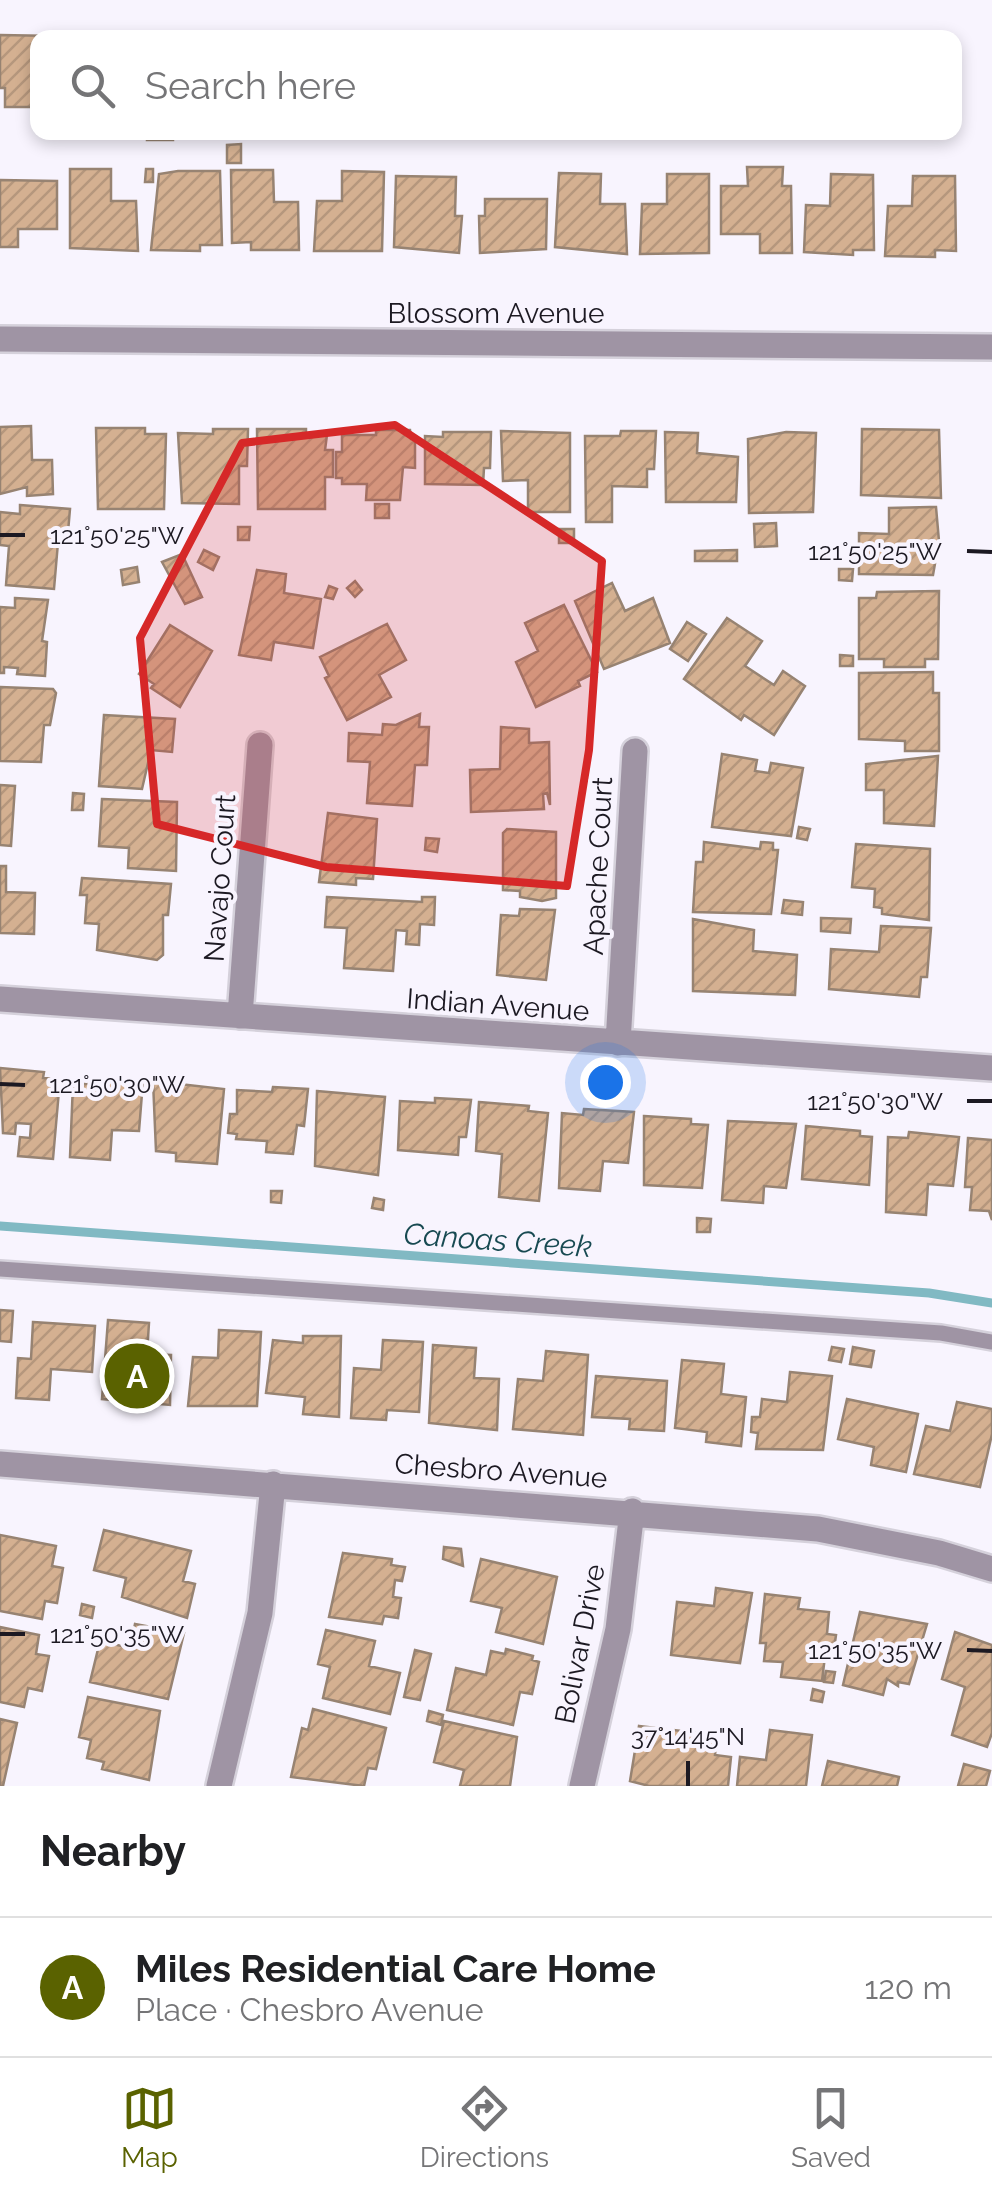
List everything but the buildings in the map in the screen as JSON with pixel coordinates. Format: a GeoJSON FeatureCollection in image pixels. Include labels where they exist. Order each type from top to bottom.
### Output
{"type":"FeatureCollection","features":[{"type":"Feature","properties":{"kind":"street","name":"Blossom Avenue"},"geometry":{"type":"LineString","coordinates":[[0,339],[992,347]]}},
{"type":"Feature","properties":{"kind":"street","name":"Navajo Court"},"geometry":{"type":"LineString","coordinates":[[240,1016],[260,745]]}},
{"type":"Feature","properties":{"kind":"street","name":"Apache Court"},"geometry":{"type":"LineString","coordinates":[[618,1043],[635,752]]}},
{"type":"Feature","properties":{"kind":"street","name":"Indian Avenue"},"geometry":{"type":"LineString","coordinates":[[0,998],[992,1068]]}},
{"type":"Feature","properties":{"kind":"street"},"geometry":{"type":"LineString","coordinates":[[992,1055],[992,1068]]}},
{"type":"Feature","properties":{"kind":"street","name":"Chesbro Avenue"},"geometry":{"type":"LineString","coordinates":[[0,1464],[818,1529],[939,1553],[992,1569]]}},
{"type":"Feature","properties":{"kind":"street"},"geometry":{"type":"LineString","coordinates":[[220,1786],[260,1613],[273,1484]]}},
{"type":"Feature","properties":{"kind":"street","name":"Bolivar Drive"},"geometry":{"type":"LineString","coordinates":[[582,1786],[618,1630],[632,1512]]}},
{"type":"Feature","properties":{"kind":"lane"},"geometry":{"type":"LineString","coordinates":[[0,1269],[941,1333],[992,1342]]}},
{"type":"Feature","properties":{"kind":"highlighted area"},"geometry":{"type":"Polygon","coordinates":[[[395,425],[602,561],[589,750],[567,886],[326,867],[157,824],[140,638],[242,443],[395,425]]]}},
{"type":"Feature","properties":{"kind":"waterway","name":"Canoas Creek"},"geometry":{"type":"LineString","coordinates":[[0,1226],[929,1293],[992,1303]]}},
{"type":"Feature","properties":{"kind":"place","name":"Miles Residential Care Home"},"geometry":{"type":"Point","coordinates":[137,1376]}}]}
